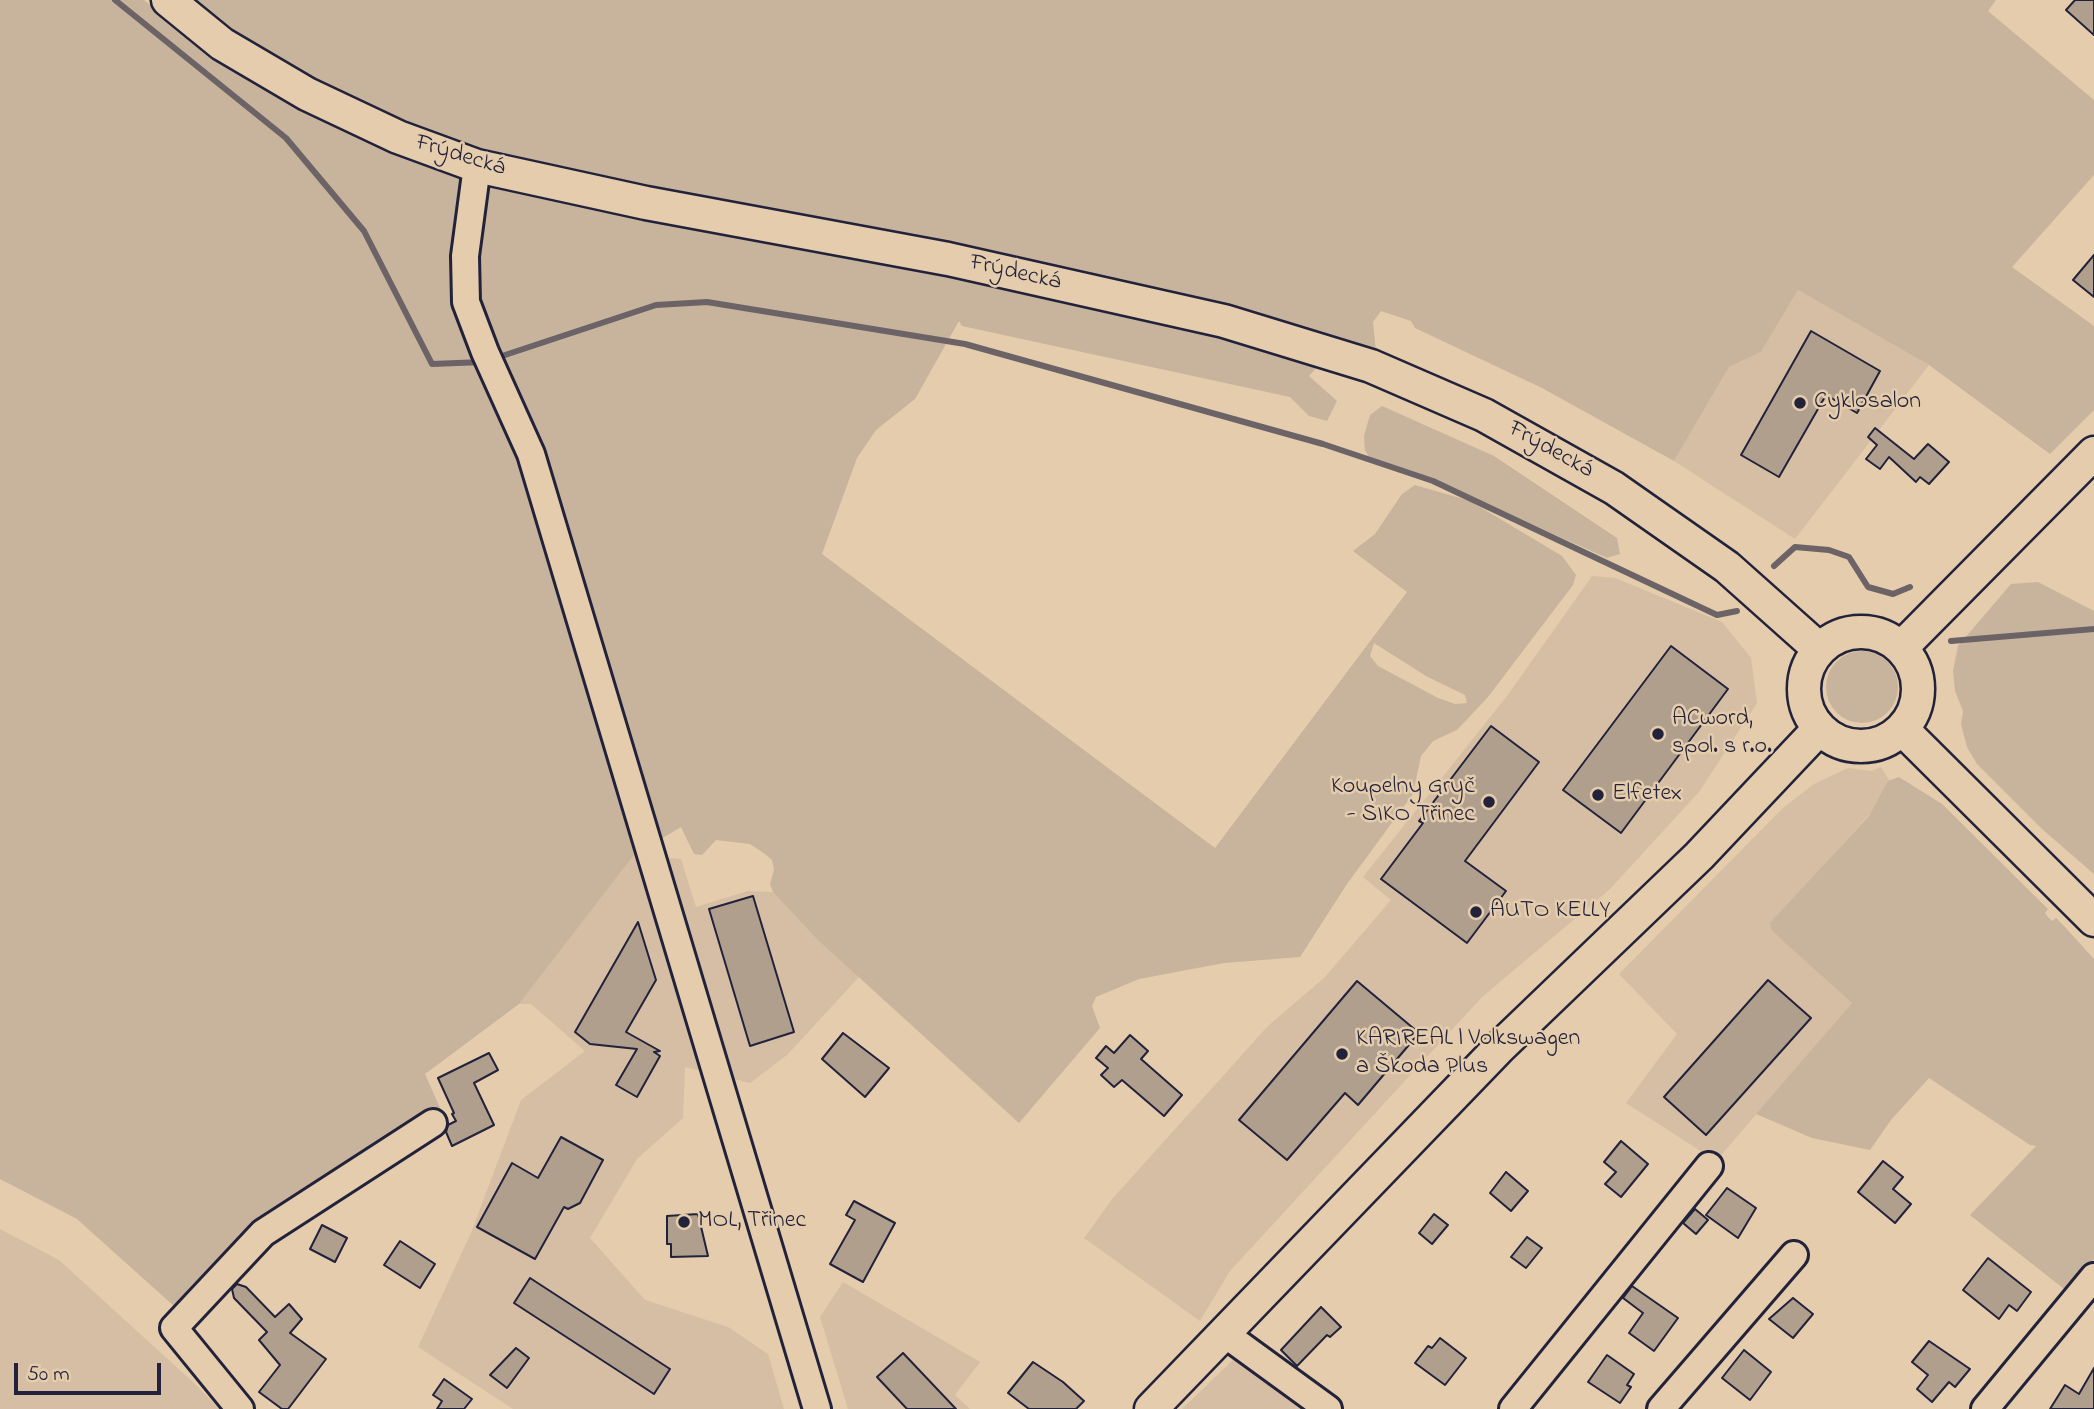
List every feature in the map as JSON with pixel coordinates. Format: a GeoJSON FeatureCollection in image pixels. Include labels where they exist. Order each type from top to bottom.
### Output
{"type":"FeatureCollection","features":[{"type":"Feature","properties":{"kind":"main road","name":"Frýdecká"},"geometry":{"type":"LineString","coordinates":[[168,0],[222,44],[307,94],[398,137],[477,166],[646,203],[948,259],[1223,321],[1371,366],[1484,415],[1614,488],[1727,567],[1819,649]]}},
{"type":"Feature","properties":{"kind":"main road"},"geometry":{"type":"LineString","coordinates":[[1902,647],[2094,453]]}},
{"type":"Feature","properties":{"kind":"main road"},"geometry":{"type":"LineString","coordinates":[[1870,631],[1887,636],[1902,647],[1913,662],[1919,688],[1913,715],[1902,729],[1880,743],[1854,746],[1835,740],[1819,729],[1804,698],[1804,680],[1819,649],[1843,635],[1870,631]]}},
{"type":"Feature","properties":{"kind":"main road"},"geometry":{"type":"LineString","coordinates":[[1151,1409],[1500,1047],[1699,856],[1819,729]]}},
{"type":"Feature","properties":{"kind":"main road"},"geometry":{"type":"LineString","coordinates":[[1902,729],[2094,920]]}},
{"type":"Feature","properties":{"kind":"street"},"geometry":{"type":"LineString","coordinates":[[477,166],[465,256],[466,302],[488,359],[531,454],[817,1409]]}},
{"type":"Feature","properties":{"kind":"street"},"geometry":{"type":"LineString","coordinates":[[240,1409],[174,1328],[263,1233],[433,1123]]}},
{"type":"Feature","properties":{"kind":"street"},"geometry":{"type":"LineString","coordinates":[[1513,1409],[1709,1166]]}},
{"type":"Feature","properties":{"kind":"street"},"geometry":{"type":"LineString","coordinates":[[1661,1409],[1794,1255]]}},
{"type":"Feature","properties":{"kind":"street"},"geometry":{"type":"LineString","coordinates":[[1985,1409],[2094,1277]]}},
{"type":"Feature","properties":{"kind":"street"},"geometry":{"type":"LineString","coordinates":[[1224,1334],[1328,1409]]}},
{"type":"Feature","properties":{"kind":"shaded area"},"geometry":{"type":"Polygon","coordinates":[[[0,0],[144,0],[213,56],[300,107],[945,273],[1220,336],[1319,365],[1309,376],[1337,401],[1327,421],[1309,416],[1290,397],[962,326],[959,321],[915,399],[876,430],[857,458],[822,554],[1215,848],[1407,592],[1353,551],[1375,534],[1402,494],[1415,485],[1470,501],[1562,556],[1576,575],[1573,585],[1488,697],[1457,730],[1433,741],[1421,756],[1413,794],[1347,884],[1300,957],[1224,963],[1139,979],[1096,997],[1092,1006],[1100,1028],[1019,1123],[818,940],[773,892],[770,884],[774,870],[772,860],[750,844],[716,840],[702,855],[694,854],[681,827],[634,855],[519,1004],[425,1074],[440,1108],[275,1215],[175,1307],[77,1219],[0,1179],[0,0]],[[1374,643],[1370,656],[1378,666],[1438,698],[1455,704],[1467,703],[1465,695],[1426,676],[1374,643]]]}},
{"type":"Feature","properties":{"kind":"shaded area"},"geometry":{"type":"Polygon","coordinates":[[[191,0],[1996,0],[1988,11],[2094,100],[2094,175],[2012,267],[2094,326],[2094,410],[2050,454],[1929,365],[1798,290],[1761,352],[1729,367],[1674,461],[1542,388],[1415,328],[1411,321],[1381,311],[1373,322],[1376,352],[481,152],[404,123],[314,81],[230,31],[191,0]]]}},
{"type":"Feature","properties":{"kind":"shaded area"},"geometry":{"type":"Polygon","coordinates":[[[1798,290],[1929,365],[1795,539],[1674,461],[1729,367],[1761,352],[1798,290]]]}},
{"type":"Feature","properties":{"kind":"shaded area"},"geometry":{"type":"Polygon","coordinates":[[[1382,406],[1494,456],[1617,538],[1620,554],[1607,558],[1445,486],[1369,457],[1365,450],[1364,436],[1370,415],[1382,406]]]}},
{"type":"Feature","properties":{"kind":"shaded area"},"geometry":{"type":"Polygon","coordinates":[[[1592,576],[1615,578],[1722,622],[1751,658],[1757,703],[1699,792],[1609,890],[1482,997],[1230,1271],[1200,1321],[1084,1238],[1113,1198],[1268,1026],[1325,977],[1391,900],[1363,877],[1507,696],[1592,576]]]}},
{"type":"Feature","properties":{"kind":"shaded area"},"geometry":{"type":"Polygon","coordinates":[[[2038,582],[2094,611],[2094,874],[2042,829],[1977,764],[1967,747],[1961,724],[1963,711],[1955,691],[1953,671],[1958,646],[2011,584],[2038,582]]]}},
{"type":"Feature","properties":{"kind":"shaded area"},"geometry":{"type":"Polygon","coordinates":[[[1869,651],[1888,661],[1896,673],[1896,701],[1888,713],[1876,721],[1855,723],[1836,713],[1828,701],[1826,680],[1836,661],[1848,653],[1869,651]]]}},
{"type":"Feature","properties":{"kind":"shaded area"},"geometry":{"type":"Polygon","coordinates":[[[1881,767],[1889,780],[1877,806],[1770,925],[1785,943],[1852,1003],[1716,1161],[1626,1103],[1677,1034],[1619,974],[1783,808],[1814,784],[1848,768],[1871,771],[1881,767]]]}},
{"type":"Feature","properties":{"kind":"shaded area"},"geometry":{"type":"Polygon","coordinates":[[[1899,777],[1942,804],[2048,909],[2045,913],[2048,917],[2052,921],[2056,918],[2094,959],[2094,1259],[2068,1292],[1970,1215],[2036,1146],[2030,1145],[1929,1078],[1891,1120],[1870,1150],[1812,1138],[1756,1114],[1852,1003],[1785,943],[1771,929],[1770,923],[1869,816],[1888,781],[1899,777]]]}},
{"type":"Feature","properties":{"kind":"shaded area"},"geometry":{"type":"Polygon","coordinates":[[[634,855],[681,859],[696,907],[748,891],[773,892],[859,977],[787,1055],[750,1083],[685,1067],[683,1118],[637,1159],[590,1238],[645,1300],[728,1327],[768,1354],[784,1409],[513,1409],[418,1347],[471,1233],[521,1100],[585,1051],[531,1004],[519,1004],[634,855]]]}},
{"type":"Feature","properties":{"kind":"shaded area"},"geometry":{"type":"Polygon","coordinates":[[[0,1229],[59,1260],[219,1409],[0,1409],[0,1229]]]}},
{"type":"Feature","properties":{"kind":"shaded area"},"geometry":{"type":"Polygon","coordinates":[[[843,1282],[980,1362],[955,1395],[970,1409],[848,1409],[820,1317],[843,1282]]]}},
{"type":"Feature","properties":{"kind":"shaded area"},"geometry":{"type":"Polygon","coordinates":[[[1235,1358],[1314,1409],[1182,1409],[1235,1358]]]}},
{"type":"Feature","properties":{"kind":"building"},"geometry":{"type":"Polygon","coordinates":[[[2075,0],[2094,0],[2094,35],[2066,10],[2075,0]]]}},
{"type":"Feature","properties":{"kind":"building"},"geometry":{"type":"Polygon","coordinates":[[[2094,255],[2094,297],[2073,280],[2094,255]]]}},
{"type":"Feature","properties":{"kind":"building"},"geometry":{"type":"Polygon","coordinates":[[[1811,331],[1880,371],[1857,413],[1826,395],[1779,477],[1741,455],[1811,331]]]}},
{"type":"Feature","properties":{"kind":"building"},"geometry":{"type":"Polygon","coordinates":[[[1875,428],[1914,459],[1928,444],[1949,462],[1929,484],[1920,477],[1916,482],[1889,457],[1880,469],[1866,459],[1877,445],[1868,437],[1875,428]]]}},
{"type":"Feature","properties":{"kind":"building"},"geometry":{"type":"Polygon","coordinates":[[[1671,646],[1728,689],[1621,833],[1563,790],[1671,646]]]}},
{"type":"Feature","properties":{"kind":"building"},"geometry":{"type":"Polygon","coordinates":[[[1491,726],[1539,762],[1465,861],[1506,891],[1467,943],[1381,879],[1423,823],[1419,821],[1491,726]]]}},
{"type":"Feature","properties":{"kind":"building"},"geometry":{"type":"Polygon","coordinates":[[[753,896],[794,1032],[750,1046],[709,909],[753,896]]]}},
{"type":"Feature","properties":{"kind":"building"},"geometry":{"type":"Polygon","coordinates":[[[638,922],[656,980],[626,1032],[660,1051],[654,1052],[660,1056],[637,1097],[616,1085],[637,1049],[590,1044],[575,1032],[638,922]]]}},
{"type":"Feature","properties":{"kind":"building"},"geometry":{"type":"Polygon","coordinates":[[[1768,980],[1811,1018],[1706,1135],[1664,1097],[1768,980]]]}},
{"type":"Feature","properties":{"kind":"building"},"geometry":{"type":"Polygon","coordinates":[[[1357,981],[1419,1033],[1358,1105],[1345,1093],[1287,1160],[1239,1120],[1357,981]]]}},
{"type":"Feature","properties":{"kind":"building"},"geometry":{"type":"Polygon","coordinates":[[[843,1033],[889,1068],[865,1097],[822,1059],[843,1033]]]}},
{"type":"Feature","properties":{"kind":"building"},"geometry":{"type":"Polygon","coordinates":[[[1130,1035],[1148,1051],[1141,1059],[1182,1095],[1164,1116],[1122,1080],[1114,1087],[1101,1075],[1108,1068],[1096,1058],[1106,1046],[1114,1053],[1130,1035]]]}},
{"type":"Feature","properties":{"kind":"building"},"geometry":{"type":"Polygon","coordinates":[[[489,1053],[498,1070],[474,1083],[494,1125],[452,1146],[446,1132],[448,1125],[456,1121],[438,1078],[489,1053]]]}},
{"type":"Feature","properties":{"kind":"building"},"geometry":{"type":"Polygon","coordinates":[[[561,1137],[603,1160],[580,1203],[568,1209],[564,1207],[535,1259],[477,1227],[512,1163],[538,1178],[561,1137]]]}},
{"type":"Feature","properties":{"kind":"building"},"geometry":{"type":"Polygon","coordinates":[[[1621,1141],[1648,1164],[1621,1197],[1605,1184],[1616,1172],[1604,1162],[1621,1141]]]}},
{"type":"Feature","properties":{"kind":"building"},"geometry":{"type":"Polygon","coordinates":[[[1883,1161],[1903,1177],[1893,1189],[1911,1204],[1895,1223],[1858,1192],[1883,1161]]]}},
{"type":"Feature","properties":{"kind":"building"},"geometry":{"type":"Polygon","coordinates":[[[1506,1172],[1528,1191],[1511,1211],[1490,1193],[1506,1172]]]}},
{"type":"Feature","properties":{"kind":"building"},"geometry":{"type":"Polygon","coordinates":[[[1727,1188],[1756,1208],[1738,1238],[1706,1215],[1727,1188]]]}},
{"type":"Feature","properties":{"kind":"building"},"geometry":{"type":"Polygon","coordinates":[[[854,1201],[895,1223],[863,1282],[830,1264],[855,1220],[846,1215],[854,1201]]]}},
{"type":"Feature","properties":{"kind":"building"},"geometry":{"type":"Polygon","coordinates":[[[1695,1209],[1708,1220],[1696,1234],[1683,1223],[1695,1209]]]}},
{"type":"Feature","properties":{"kind":"building"},"geometry":{"type":"Polygon","coordinates":[[[698,1214],[708,1256],[671,1257],[671,1244],[667,1244],[667,1216],[698,1214]]]}},
{"type":"Feature","properties":{"kind":"building"},"geometry":{"type":"Polygon","coordinates":[[[1434,1214],[1448,1225],[1432,1244],[1419,1233],[1434,1214]]]}},
{"type":"Feature","properties":{"kind":"building"},"geometry":{"type":"Polygon","coordinates":[[[322,1225],[347,1238],[335,1262],[310,1249],[322,1225]]]}},
{"type":"Feature","properties":{"kind":"building"},"geometry":{"type":"Polygon","coordinates":[[[1527,1237],[1542,1248],[1526,1268],[1511,1257],[1527,1237]]]}},
{"type":"Feature","properties":{"kind":"building"},"geometry":{"type":"Polygon","coordinates":[[[400,1241],[435,1264],[420,1288],[384,1265],[400,1241]]]}},
{"type":"Feature","properties":{"kind":"building"},"geometry":{"type":"Polygon","coordinates":[[[1988,1258],[2031,1292],[2017,1311],[2009,1305],[1999,1319],[1963,1290],[1988,1258]]]}},
{"type":"Feature","properties":{"kind":"building"},"geometry":{"type":"Polygon","coordinates":[[[530,1278],[670,1369],[654,1394],[514,1303],[530,1278]]]}},
{"type":"Feature","properties":{"kind":"building"},"geometry":{"type":"Polygon","coordinates":[[[237,1284],[246,1287],[275,1317],[289,1304],[302,1319],[290,1333],[326,1359],[288,1409],[282,1409],[259,1392],[280,1365],[259,1340],[267,1332],[234,1298],[232,1289],[237,1284]]]}},
{"type":"Feature","properties":{"kind":"building"},"geometry":{"type":"Polygon","coordinates":[[[1632,1286],[1678,1318],[1654,1351],[1629,1333],[1643,1313],[1623,1298],[1632,1286]]]}},
{"type":"Feature","properties":{"kind":"building"},"geometry":{"type":"Polygon","coordinates":[[[1793,1298],[1813,1314],[1793,1338],[1769,1319],[1793,1298]]]}},
{"type":"Feature","properties":{"kind":"building"},"geometry":{"type":"Polygon","coordinates":[[[1321,1307],[1341,1327],[1330,1337],[1327,1335],[1297,1366],[1281,1350],[1321,1307]]]}},
{"type":"Feature","properties":{"kind":"building"},"geometry":{"type":"Polygon","coordinates":[[[1440,1338],[1466,1358],[1445,1385],[1415,1363],[1428,1346],[1432,1348],[1440,1338]]]}},
{"type":"Feature","properties":{"kind":"building"},"geometry":{"type":"Polygon","coordinates":[[[1929,1341],[1970,1369],[1955,1387],[1949,1382],[1932,1402],[1917,1389],[1928,1375],[1912,1362],[1929,1341]]]}},
{"type":"Feature","properties":{"kind":"building"},"geometry":{"type":"Polygon","coordinates":[[[516,1348],[529,1358],[507,1388],[490,1375],[516,1348]]]}},
{"type":"Feature","properties":{"kind":"building"},"geometry":{"type":"Polygon","coordinates":[[[1744,1350],[1771,1372],[1750,1400],[1722,1378],[1744,1350]]]}},
{"type":"Feature","properties":{"kind":"building"},"geometry":{"type":"Polygon","coordinates":[[[903,1353],[956,1409],[907,1409],[877,1377],[903,1353]]]}},
{"type":"Feature","properties":{"kind":"building"},"geometry":{"type":"Polygon","coordinates":[[[1607,1355],[1634,1374],[1627,1385],[1631,1387],[1620,1403],[1588,1382],[1607,1355]]]}},
{"type":"Feature","properties":{"kind":"building"},"geometry":{"type":"Polygon","coordinates":[[[1033,1362],[1063,1382],[1084,1401],[1076,1409],[1029,1409],[1008,1393],[1033,1362]]]}},
{"type":"Feature","properties":{"kind":"building"},"geometry":{"type":"Polygon","coordinates":[[[2094,1368],[2094,1409],[2050,1409],[2065,1385],[2079,1394],[2094,1368]]]}},
{"type":"Feature","properties":{"kind":"building"},"geometry":{"type":"Polygon","coordinates":[[[444,1379],[472,1399],[464,1409],[437,1409],[442,1401],[433,1395],[444,1379]]]}},
{"type":"Feature","properties":{"kind":"waterway"},"geometry":{"type":"LineString","coordinates":[[115,0],[286,138],[364,231],[432,364],[483,362]]}},
{"type":"Feature","properties":{"kind":"waterway"},"geometry":{"type":"LineString","coordinates":[[496,358],[656,305],[707,302],[965,344],[1323,444],[1433,481],[1717,615],[1737,611]]}},
{"type":"Feature","properties":{"kind":"waterway"},"geometry":{"type":"LineString","coordinates":[[1774,566],[1795,547],[1829,550],[1849,557],[1868,587],[1893,594],[1910,587]]}},
{"type":"Feature","properties":{"kind":"waterway"},"geometry":{"type":"LineString","coordinates":[[1951,641],[2094,629]]}},
{"type":"Feature","properties":{"kind":"place","name":"Cyklosalon"},"geometry":{"type":"Point","coordinates":[1800,403]}},
{"type":"Feature","properties":{"kind":"place","name":"ACword, spol. s r.o."},"geometry":{"type":"Point","coordinates":[1658,734]}},
{"type":"Feature","properties":{"kind":"place","name":"Elfetex"},"geometry":{"type":"Point","coordinates":[1598,795]}},
{"type":"Feature","properties":{"kind":"place","name":"Koupelny Gryč - SIKO Třinec"},"geometry":{"type":"Point","coordinates":[1489,802]}},
{"type":"Feature","properties":{"kind":"place","name":"AUTO KELLY"},"geometry":{"type":"Point","coordinates":[1476,912]}},
{"type":"Feature","properties":{"kind":"place","name":"KARIREAL | Volkswagen a Škoda Plus"},"geometry":{"type":"Point","coordinates":[1342,1054]}},
{"type":"Feature","properties":{"kind":"place","name":"MOL, Třinec"},"geometry":{"type":"Point","coordinates":[684,1222]}}]}
